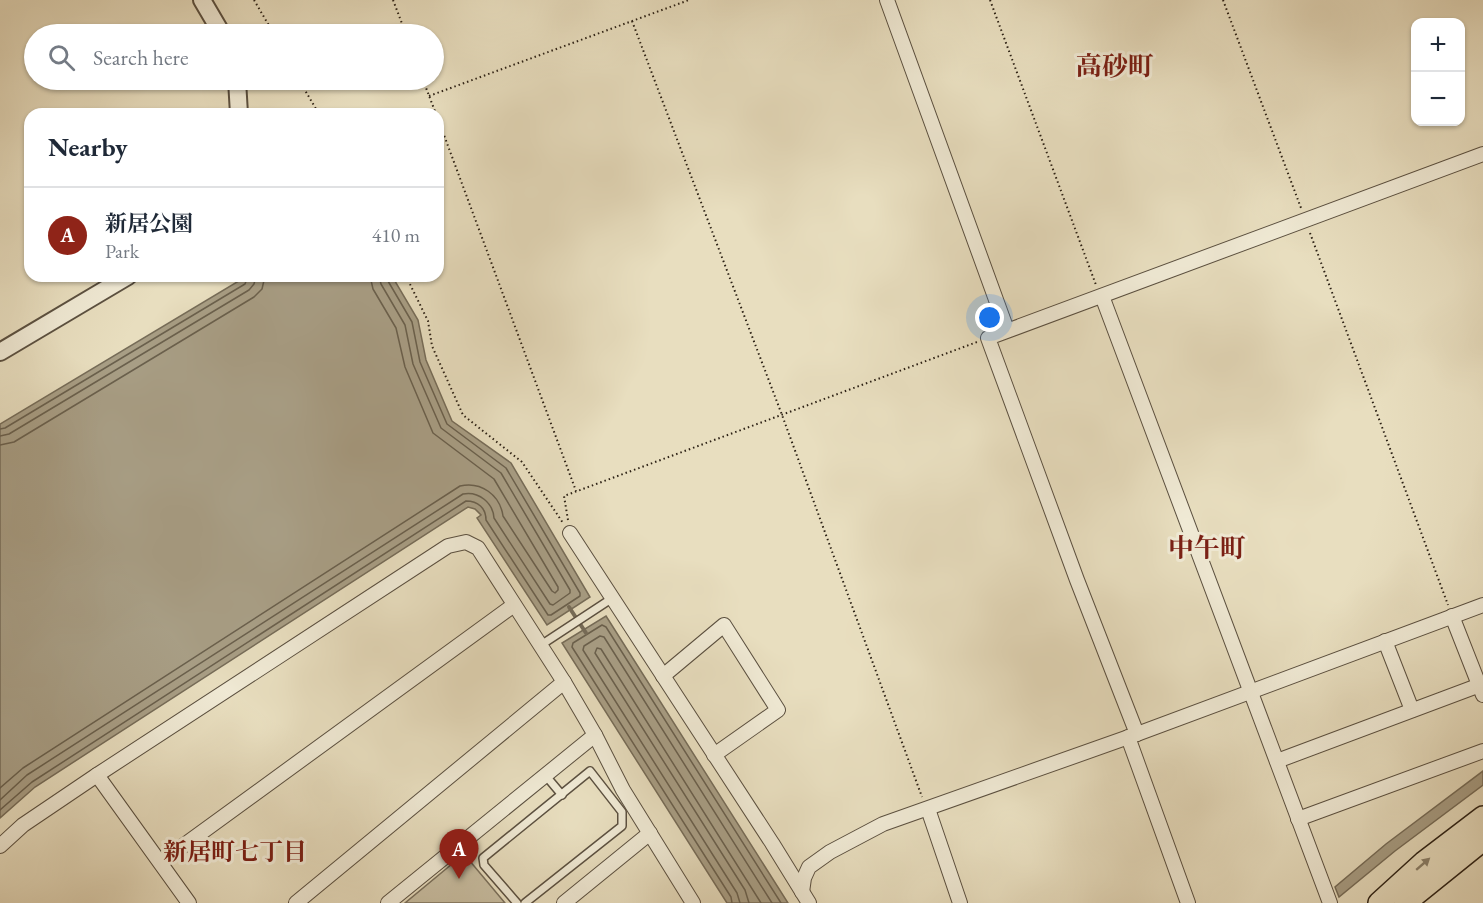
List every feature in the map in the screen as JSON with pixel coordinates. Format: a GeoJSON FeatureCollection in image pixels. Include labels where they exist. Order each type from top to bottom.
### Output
{"type":"FeatureCollection","features":[{"type":"Feature","properties":{"kind":"highway"},"geometry":{"type":"LineString","coordinates":[[1379,903],[1424,862],[1483,817]]}},
{"type":"Feature","properties":{"kind":"highway"},"geometry":{"type":"LineString","coordinates":[[1405,903],[1483,840]]}},
{"type":"Feature","properties":{"kind":"street"},"geometry":{"type":"LineString","coordinates":[[202,0],[216,24]]}},
{"type":"Feature","properties":{"kind":"street"},"geometry":{"type":"LineString","coordinates":[[886,0],[1007,330]]}},
{"type":"Feature","properties":{"kind":"street"},"geometry":{"type":"LineString","coordinates":[[238,90],[239,108]]}},
{"type":"Feature","properties":{"kind":"street"},"geometry":{"type":"LineString","coordinates":[[1188,903],[1132,735],[988,338],[1483,154]]}},
{"type":"Feature","properties":{"kind":"street"},"geometry":{"type":"LineString","coordinates":[[0,352],[118,282]]}},
{"type":"Feature","properties":{"kind":"street"},"geometry":{"type":"LineString","coordinates":[[1101,296],[1330,903]]}},
{"type":"Feature","properties":{"kind":"street"},"geometry":{"type":"LineString","coordinates":[[570,533],[806,898]]}},
{"type":"Feature","properties":{"kind":"street"},"geometry":{"type":"LineString","coordinates":[[0,846],[23,825],[97,775],[448,546],[466,542],[478,548],[564,682],[623,790],[693,903]]}},
{"type":"Feature","properties":{"kind":"street"},"geometry":{"type":"LineString","coordinates":[[161,862],[514,605]]}},
{"type":"Feature","properties":{"kind":"street"},"geometry":{"type":"LineString","coordinates":[[806,898],[804,878],[809,867],[830,852],[883,824],[1483,605]]}},
{"type":"Feature","properties":{"kind":"street"},"geometry":{"type":"LineString","coordinates":[[1277,761],[1412,710],[1481,690],[1452,616]]}},
{"type":"Feature","properties":{"kind":"street"},"geometry":{"type":"LineString","coordinates":[[663,676],[724,625],[778,710],[714,755]]}},
{"type":"Feature","properties":{"kind":"street"},"geometry":{"type":"LineString","coordinates":[[1384,641],[1412,710]]}},
{"type":"Feature","properties":{"kind":"street"},"geometry":{"type":"LineString","coordinates":[[296,903],[564,682]]}},
{"type":"Feature","properties":{"kind":"street"},"geometry":{"type":"LineString","coordinates":[[388,903],[595,735]]}},
{"type":"Feature","properties":{"kind":"street"},"geometry":{"type":"LineString","coordinates":[[1298,819],[1483,751]]}},
{"type":"Feature","properties":{"kind":"street"},"geometry":{"type":"LineString","coordinates":[[97,775],[189,903]]}},
{"type":"Feature","properties":{"kind":"street"},"geometry":{"type":"LineString","coordinates":[[928,809],[960,903]]}},
{"type":"Feature","properties":{"kind":"street"},"geometry":{"type":"LineString","coordinates":[[570,901],[650,833]]}},
{"type":"Feature","properties":{"kind":"lane"},"geometry":{"type":"LineString","coordinates":[[540,645],[611,599]]}},
{"type":"Feature","properties":{"kind":"lane"},"geometry":{"type":"LineString","coordinates":[[517,903],[484,864],[483,858],[590,771],[622,812],[622,826],[525,903]]}},
{"type":"Feature","properties":{"kind":"lane"},"geometry":{"type":"LineString","coordinates":[[546,776],[562,795]]}},
{"type":"Feature","properties":{"kind":"path"},"geometry":{"type":"LineString","coordinates":[[254,0],[268,24]]}},
{"type":"Feature","properties":{"kind":"path"},"geometry":{"type":"LineString","coordinates":[[393,0],[402,24]]}},
{"type":"Feature","properties":{"kind":"path"},"geometry":{"type":"LineString","coordinates":[[429,96],[689,0]]}},
{"type":"Feature","properties":{"kind":"path"},"geometry":{"type":"LineString","coordinates":[[990,0],[1101,296]]}},
{"type":"Feature","properties":{"kind":"path"},"geometry":{"type":"LineString","coordinates":[[1223,0],[1452,616]]}},
{"type":"Feature","properties":{"kind":"path"},"geometry":{"type":"LineString","coordinates":[[632,21],[782,415],[928,809]]}},
{"type":"Feature","properties":{"kind":"path"},"geometry":{"type":"LineString","coordinates":[[305,90],[315,108]]}},
{"type":"Feature","properties":{"kind":"path"},"geometry":{"type":"LineString","coordinates":[[427,90],[434,108]]}},
{"type":"Feature","properties":{"kind":"path"},"geometry":{"type":"LineString","coordinates":[[444,135],[576,491]]}},
{"type":"Feature","properties":{"kind":"path"},"geometry":{"type":"LineString","coordinates":[[409,282],[428,321],[432,346],[463,415],[522,462],[570,533]]}},
{"type":"Feature","properties":{"kind":"path"},"geometry":{"type":"LineString","coordinates":[[570,533],[564,496],[988,338]]}},
{"type":"Feature","properties":{"kind":"shaded area"},"geometry":{"type":"Polygon","coordinates":[[[464,854],[505,903],[405,903],[464,854]]]}},
{"type":"Feature","properties":{"kind":"water"},"geometry":{"type":"Polygon","coordinates":[[[237,282],[396,282],[418,320],[426,360],[452,421],[511,463],[590,597],[547,625],[477,518],[481,515],[475,509],[468,507],[35,787],[0,818],[0,424],[237,282]]]}},
{"type":"Feature","properties":{"kind":"water"},"geometry":{"type":"Polygon","coordinates":[[[606,616],[788,903],[727,903],[562,643],[606,616]]]}},
{"type":"Feature","properties":{"kind":"water"},"geometry":{"type":"Polygon","coordinates":[[[1483,771],[1483,785],[1395,851],[1339,897],[1335,887],[1386,844],[1483,771]]]}},
{"type":"Feature","properties":{"kind":"waterway"},"geometry":{"type":"LineString","coordinates":[[569,607],[586,633]]}},
{"type":"Feature","properties":{"kind":"place","name":"新居公園"},"geometry":{"type":"Point","coordinates":[459,879]}},
{"type":"Feature","properties":{"kind":"district","name":"高砂町"},"geometry":{"type":"Point","coordinates":[1115,66]}},
{"type":"Feature","properties":{"kind":"district","name":"中午町"},"geometry":{"type":"Point","coordinates":[1207,548]}},
{"type":"Feature","properties":{"kind":"district","name":"新居町七丁目"},"geometry":{"type":"Point","coordinates":[235,852]}}]}
